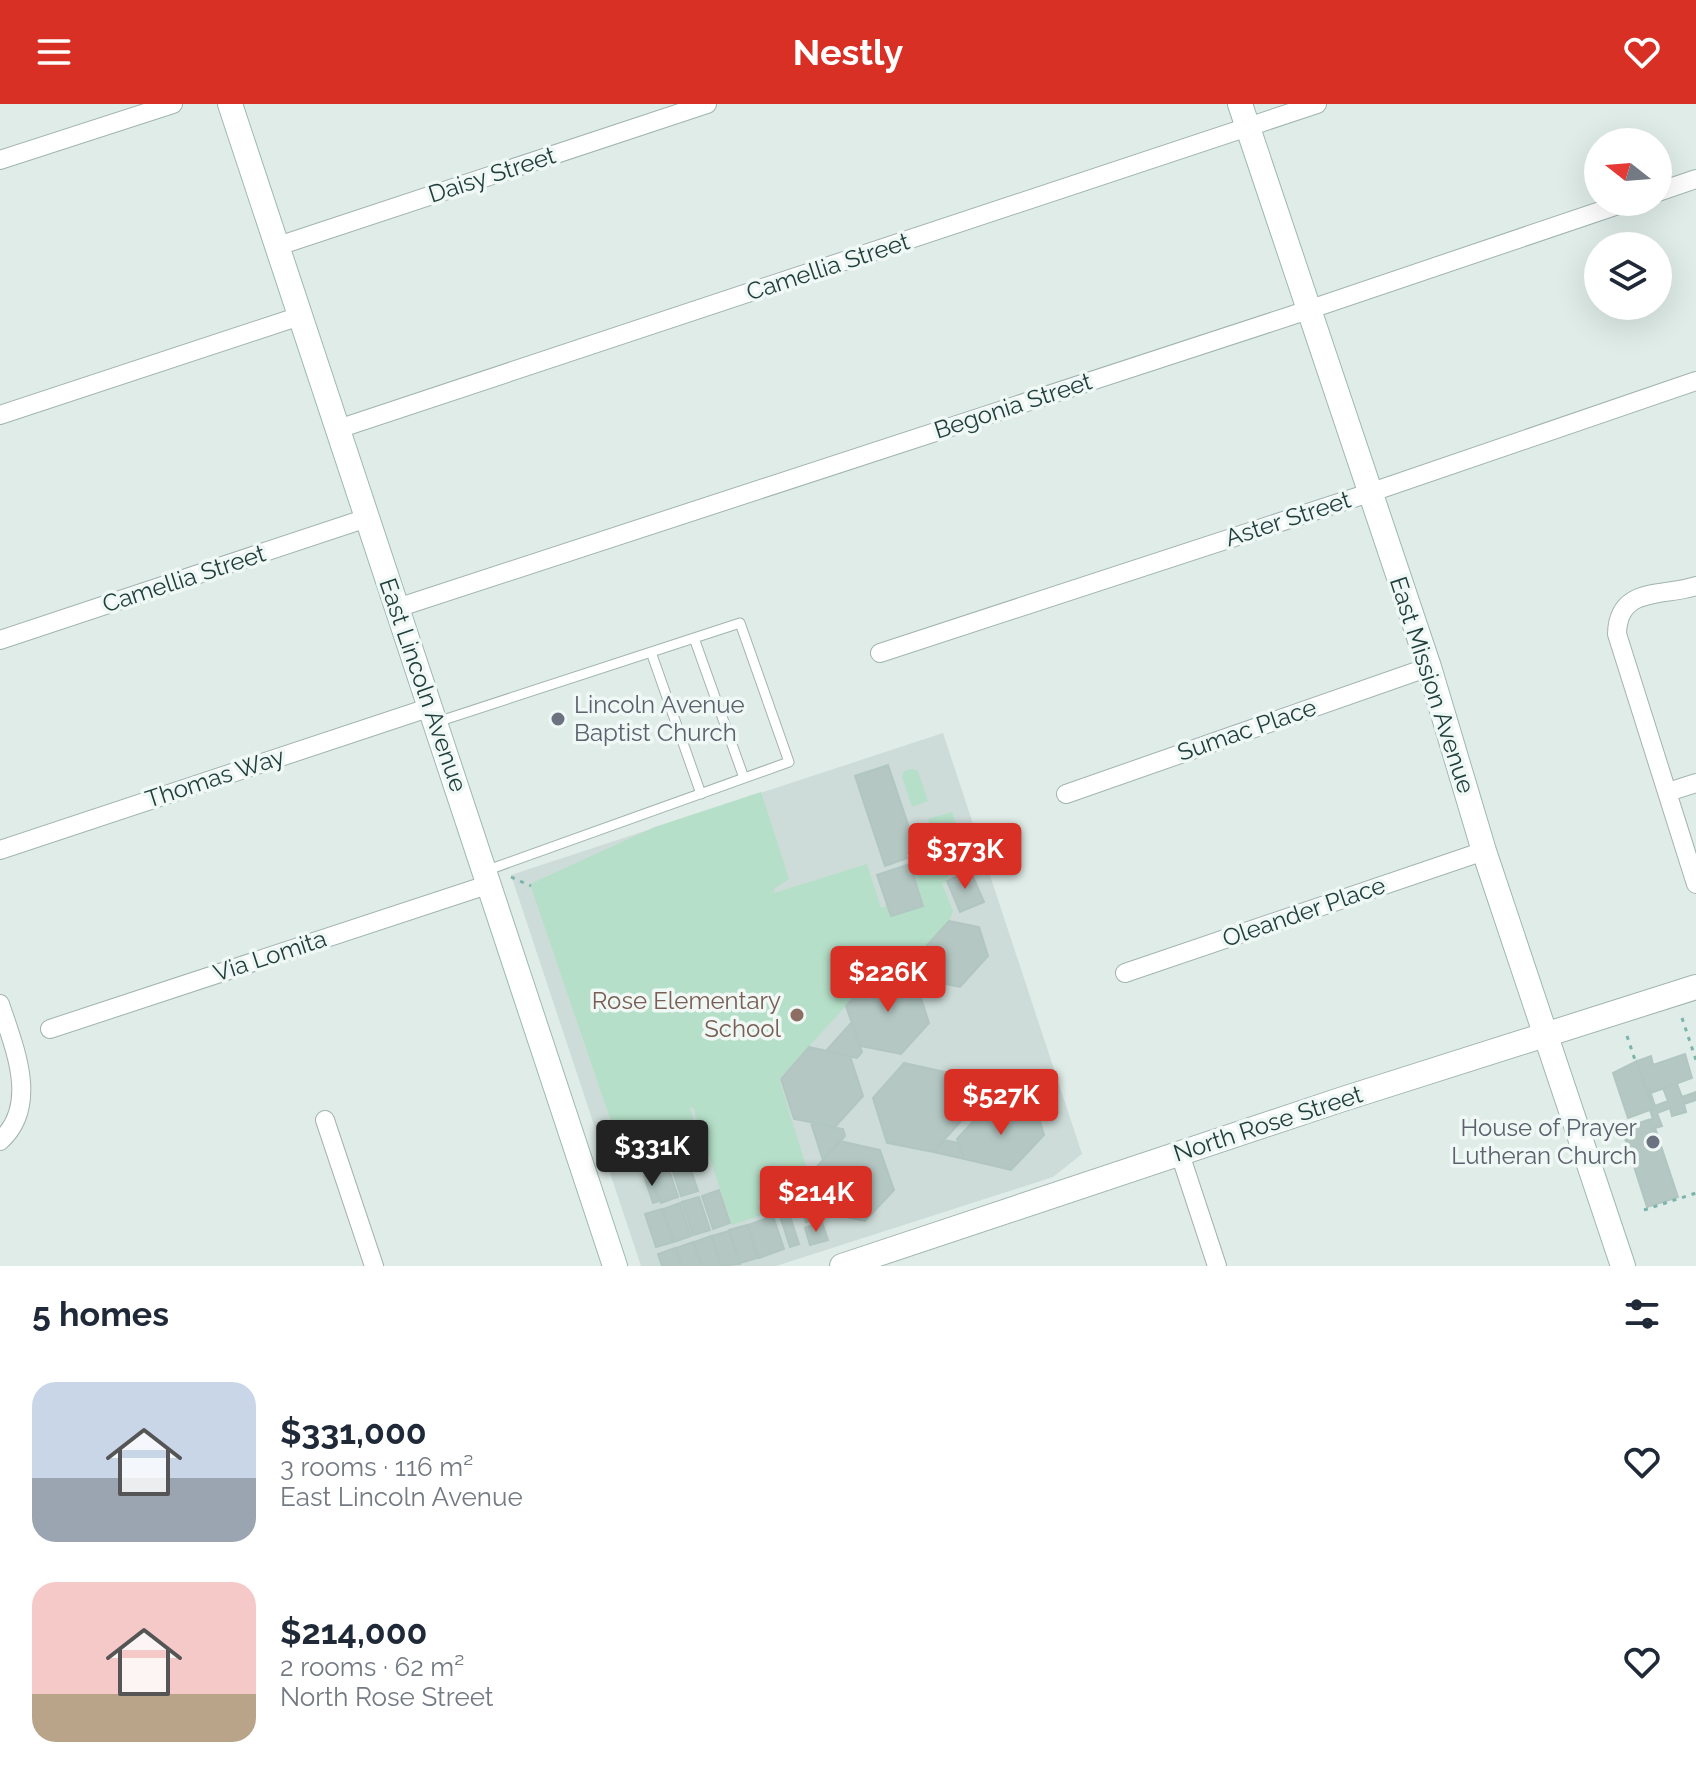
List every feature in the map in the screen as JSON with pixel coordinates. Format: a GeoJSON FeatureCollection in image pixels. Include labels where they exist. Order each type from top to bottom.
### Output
{"type":"FeatureCollection","features":[{"type":"Feature","properties":{"kind":"main road","name":"East Lincoln Avenue"},"geometry":{"type":"LineString","coordinates":[[230,104],[397,608],[495,877],[615,1266]]}},
{"type":"Feature","properties":{"kind":"main road","name":"East Mission Avenue"},"geometry":{"type":"LineString","coordinates":[[1240,104],[1429,667],[1484,851],[1623,1266]]}},
{"type":"Feature","properties":{"kind":"main road","name":"North Rose Street"},"geometry":{"type":"LineString","coordinates":[[842,1266],[1696,987]]}},
{"type":"Feature","properties":{"kind":"street"},"geometry":{"type":"LineString","coordinates":[[0,160],[173,104]]}},
{"type":"Feature","properties":{"kind":"street","name":"Daisy Street"},"geometry":{"type":"LineString","coordinates":[[278,246],[707,104]]}},
{"type":"Feature","properties":{"kind":"street","name":"Camellia Street"},"geometry":{"type":"LineString","coordinates":[[338,429],[1317,104]]}},
{"type":"Feature","properties":{"kind":"street"},"geometry":{"type":"LineString","coordinates":[[1672,187],[1696,179]]}},
{"type":"Feature","properties":{"kind":"street","name":"Begonia Street"},"geometry":{"type":"LineString","coordinates":[[397,608],[1585,216]]}},
{"type":"Feature","properties":{"kind":"street"},"geometry":{"type":"LineString","coordinates":[[0,415],[300,316]]}},
{"type":"Feature","properties":{"kind":"street","name":"Aster Street"},"geometry":{"type":"LineString","coordinates":[[880,653],[1369,493],[1696,381]]}},
{"type":"Feature","properties":{"kind":"street","name":"Camellia Street"},"geometry":{"type":"LineString","coordinates":[[0,640],[367,518]]}},
{"type":"Feature","properties":{"kind":"street"},"geometry":{"type":"LineString","coordinates":[[1696,586],[1639,597],[1627,604],[1617,624],[1617,634],[1696,884]]}},
{"type":"Feature","properties":{"kind":"street","name":"Sumac Place"},"geometry":{"type":"LineString","coordinates":[[1066,794],[1429,667]]}},
{"type":"Feature","properties":{"kind":"street","name":"Thomas Way"},"geometry":{"type":"LineString","coordinates":[[0,850],[434,715]]}},
{"type":"Feature","properties":{"kind":"street"},"geometry":{"type":"LineString","coordinates":[[1668,792],[1696,783]]}},
{"type":"Feature","properties":{"kind":"street","name":"Oleander Place"},"geometry":{"type":"LineString","coordinates":[[1125,973],[1484,851]]}},
{"type":"Feature","properties":{"kind":"street","name":"Via Lomita"},"geometry":{"type":"LineString","coordinates":[[50,1029],[495,877]]}},
{"type":"Feature","properties":{"kind":"street"},"geometry":{"type":"LineString","coordinates":[[0,1004],[12,1039],[22,1098],[18,1118],[11,1131],[0,1141]]}},
{"type":"Feature","properties":{"kind":"street"},"geometry":{"type":"LineString","coordinates":[[325,1120],[374,1266]]}},
{"type":"Feature","properties":{"kind":"street"},"geometry":{"type":"LineString","coordinates":[[1180,1154],[1217,1266]]}},
{"type":"Feature","properties":{"kind":"lane"},"geometry":{"type":"LineString","coordinates":[[434,715],[740,623],[789,762],[495,877]]}},
{"type":"Feature","properties":{"kind":"lane"},"geometry":{"type":"LineString","coordinates":[[694,638],[744,778]]}},
{"type":"Feature","properties":{"kind":"lane"},"geometry":{"type":"LineString","coordinates":[[651,652],[701,794]]}},
{"type":"Feature","properties":{"kind":"path"},"geometry":{"type":"LineString","coordinates":[[934,833],[937,842],[934,853]]}},
{"type":"Feature","properties":{"kind":"path"},"geometry":{"type":"LineString","coordinates":[[495,877],[531,886]]}},
{"type":"Feature","properties":{"kind":"path"},"geometry":{"type":"LineString","coordinates":[[1682,1018],[1696,1057]]}},
{"type":"Feature","properties":{"kind":"path"},"geometry":{"type":"LineString","coordinates":[[1627,1036],[1635,1060]]}},
{"type":"Feature","properties":{"kind":"path"},"geometry":{"type":"LineString","coordinates":[[1606,1136],[1621,1131]]}},
{"type":"Feature","properties":{"kind":"path"},"geometry":{"type":"LineString","coordinates":[[1644,1210],[1696,1193]]}},
{"type":"Feature","properties":{"kind":"shaded area","name":"Rose Elementary School"},"geometry":{"type":"Polygon","coordinates":[[[943,733],[1082,1154],[1053,1177],[776,1266],[641,1266],[511,875],[943,733]]]}},
{"type":"Feature","properties":{"kind":"green space"},"geometry":{"type":"Polygon","coordinates":[[[904,771],[918,771],[928,801],[912,807],[902,777],[904,771]]]}},
{"type":"Feature","properties":{"kind":"green space"},"geometry":{"type":"Polygon","coordinates":[[[761,792],[789,879],[774,889],[774,893],[867,864],[881,908],[887,906],[891,916],[924,906],[913,870],[919,849],[952,857],[947,881],[942,884],[953,911],[949,921],[909,963],[916,983],[875,974],[779,1079],[811,1182],[758,1200],[762,1215],[732,1225],[693,1107],[690,1108],[699,1138],[625,1162],[530,884],[655,827],[761,792]]]}},
{"type":"Feature","properties":{"kind":"green space"},"geometry":{"type":"Polygon","coordinates":[[[952,812],[958,830],[953,838],[938,839],[928,819],[952,812]]]}},
{"type":"Feature","properties":{"kind":"building"},"geometry":{"type":"Polygon","coordinates":[[[888,765],[917,851],[885,866],[855,776],[888,765]]]}},
{"type":"Feature","properties":{"kind":"building"},"geometry":{"type":"Polygon","coordinates":[[[910,864],[923,906],[891,916],[877,875],[910,864]]]}},
{"type":"Feature","properties":{"kind":"building"},"geometry":{"type":"Polygon","coordinates":[[[970,870],[984,902],[960,912],[947,881],[970,870]]]}},
{"type":"Feature","properties":{"kind":"building"},"geometry":{"type":"Polygon","coordinates":[[[949,921],[979,927],[988,956],[960,987],[931,981],[921,952],[949,921]]]}},
{"type":"Feature","properties":{"kind":"building"},"geometry":{"type":"Polygon","coordinates":[[[875,974],[916,983],[929,1023],[901,1054],[860,1046],[846,1006],[875,974]]]}},
{"type":"Feature","properties":{"kind":"building"},"geometry":{"type":"Polygon","coordinates":[[[852,1022],[862,1052],[857,1058],[826,1051],[852,1022]]]}},
{"type":"Feature","properties":{"kind":"building"},"geometry":{"type":"Polygon","coordinates":[[[809,1047],[850,1056],[863,1096],[835,1127],[794,1119],[781,1079],[809,1047]]]}},
{"type":"Feature","properties":{"kind":"building"},"geometry":{"type":"Polygon","coordinates":[[[1685,1054],[1692,1078],[1651,1093],[1649,1088],[1646,1089],[1637,1061],[1651,1056],[1653,1065],[1685,1054]]]}},
{"type":"Feature","properties":{"kind":"building"},"geometry":{"type":"Polygon","coordinates":[[[1637,1061],[1653,1109],[1628,1118],[1613,1073],[1637,1061]]]}},
{"type":"Feature","properties":{"kind":"building"},"geometry":{"type":"Polygon","coordinates":[[[904,1063],[950,1073],[964,1118],[933,1152],[887,1143],[873,1098],[904,1063]]]}},
{"type":"Feature","properties":{"kind":"building"},"geometry":{"type":"Polygon","coordinates":[[[1677,1084],[1682,1097],[1696,1092],[1696,1100],[1684,1104],[1686,1112],[1672,1116],[1670,1108],[1657,1113],[1662,1126],[1651,1129],[1648,1120],[1653,1119],[1650,1110],[1653,1109],[1646,1089],[1649,1088],[1655,1106],[1668,1101],[1663,1088],[1677,1084]]]}},
{"type":"Feature","properties":{"kind":"building"},"geometry":{"type":"Polygon","coordinates":[[[989,1104],[1038,1114],[1044,1135],[1011,1170],[964,1159],[957,1139],[989,1104]]]}},
{"type":"Feature","properties":{"kind":"building"},"geometry":{"type":"Polygon","coordinates":[[[1648,1120],[1651,1129],[1655,1128],[1678,1197],[1647,1207],[1622,1129],[1648,1120]]]}},
{"type":"Feature","properties":{"kind":"building"},"geometry":{"type":"Polygon","coordinates":[[[811,1123],[843,1129],[845,1136],[823,1160],[811,1123]]]}},
{"type":"Feature","properties":{"kind":"building"},"geometry":{"type":"Polygon","coordinates":[[[944,1140],[959,1143],[964,1159],[933,1152],[944,1140]]]}},
{"type":"Feature","properties":{"kind":"building"},"geometry":{"type":"Polygon","coordinates":[[[840,1141],[880,1150],[894,1190],[865,1221],[825,1213],[811,1173],[840,1141]]]}},
{"type":"Feature","properties":{"kind":"building"},"geometry":{"type":"Polygon","coordinates":[[[687,1158],[698,1191],[681,1196],[670,1163],[687,1158]]]}},
{"type":"Feature","properties":{"kind":"building"},"geometry":{"type":"Polygon","coordinates":[[[667,1164],[678,1197],[661,1203],[650,1170],[667,1164]]]}},
{"type":"Feature","properties":{"kind":"building"},"geometry":{"type":"Polygon","coordinates":[[[650,1174],[659,1201],[653,1203],[644,1176],[650,1174]]]}},
{"type":"Feature","properties":{"kind":"building"},"geometry":{"type":"Polygon","coordinates":[[[812,1184],[823,1217],[806,1222],[795,1189],[812,1184]]]}},
{"type":"Feature","properties":{"kind":"building"},"geometry":{"type":"Polygon","coordinates":[[[719,1190],[730,1223],[713,1229],[702,1196],[719,1190]]]}},
{"type":"Feature","properties":{"kind":"building"},"geometry":{"type":"Polygon","coordinates":[[[699,1197],[710,1230],[693,1235],[682,1202],[699,1197]]]}},
{"type":"Feature","properties":{"kind":"building"},"geometry":{"type":"Polygon","coordinates":[[[680,1203],[691,1236],[674,1242],[663,1209],[680,1203]]]}},
{"type":"Feature","properties":{"kind":"building"},"geometry":{"type":"Polygon","coordinates":[[[662,1209],[673,1242],[656,1247],[645,1214],[662,1209]]]}},
{"type":"Feature","properties":{"kind":"building"},"geometry":{"type":"Polygon","coordinates":[[[789,1213],[799,1244],[790,1247],[780,1216],[789,1213]]]}},
{"type":"Feature","properties":{"kind":"building"},"geometry":{"type":"Polygon","coordinates":[[[773,1216],[784,1249],[759,1258],[748,1225],[773,1216]]]}},
{"type":"Feature","properties":{"kind":"building"},"geometry":{"type":"Polygon","coordinates":[[[822,1222],[828,1240],[810,1245],[805,1228],[822,1222]]]}},
{"type":"Feature","properties":{"kind":"building"},"geometry":{"type":"Polygon","coordinates":[[[747,1225],[757,1258],[740,1263],[729,1230],[747,1225]]]}},
{"type":"Feature","properties":{"kind":"building"},"geometry":{"type":"Polygon","coordinates":[[[729,1231],[740,1264],[721,1266],[712,1236],[729,1231]]]}},
{"type":"Feature","properties":{"kind":"building"},"geometry":{"type":"Polygon","coordinates":[[[711,1236],[721,1266],[702,1266],[694,1242],[711,1236]]]}},
{"type":"Feature","properties":{"kind":"building"},"geometry":{"type":"Polygon","coordinates":[[[693,1242],[701,1266],[682,1266],[676,1248],[693,1242]]]}},
{"type":"Feature","properties":{"kind":"building"},"geometry":{"type":"Polygon","coordinates":[[[675,1248],[681,1266],[662,1266],[658,1254],[675,1248]]]}},
{"type":"Feature","properties":{"kind":"place","name":"Lincoln Avenue Baptist Church"},"geometry":{"type":"Point","coordinates":[558,719]}},
{"type":"Feature","properties":{"kind":"place","name":"Rose Elementary School"},"geometry":{"type":"Point","coordinates":[797,1015]}},
{"type":"Feature","properties":{"kind":"place","name":"House of Prayer Lutheran Church"},"geometry":{"type":"Point","coordinates":[1653,1142]}}]}
